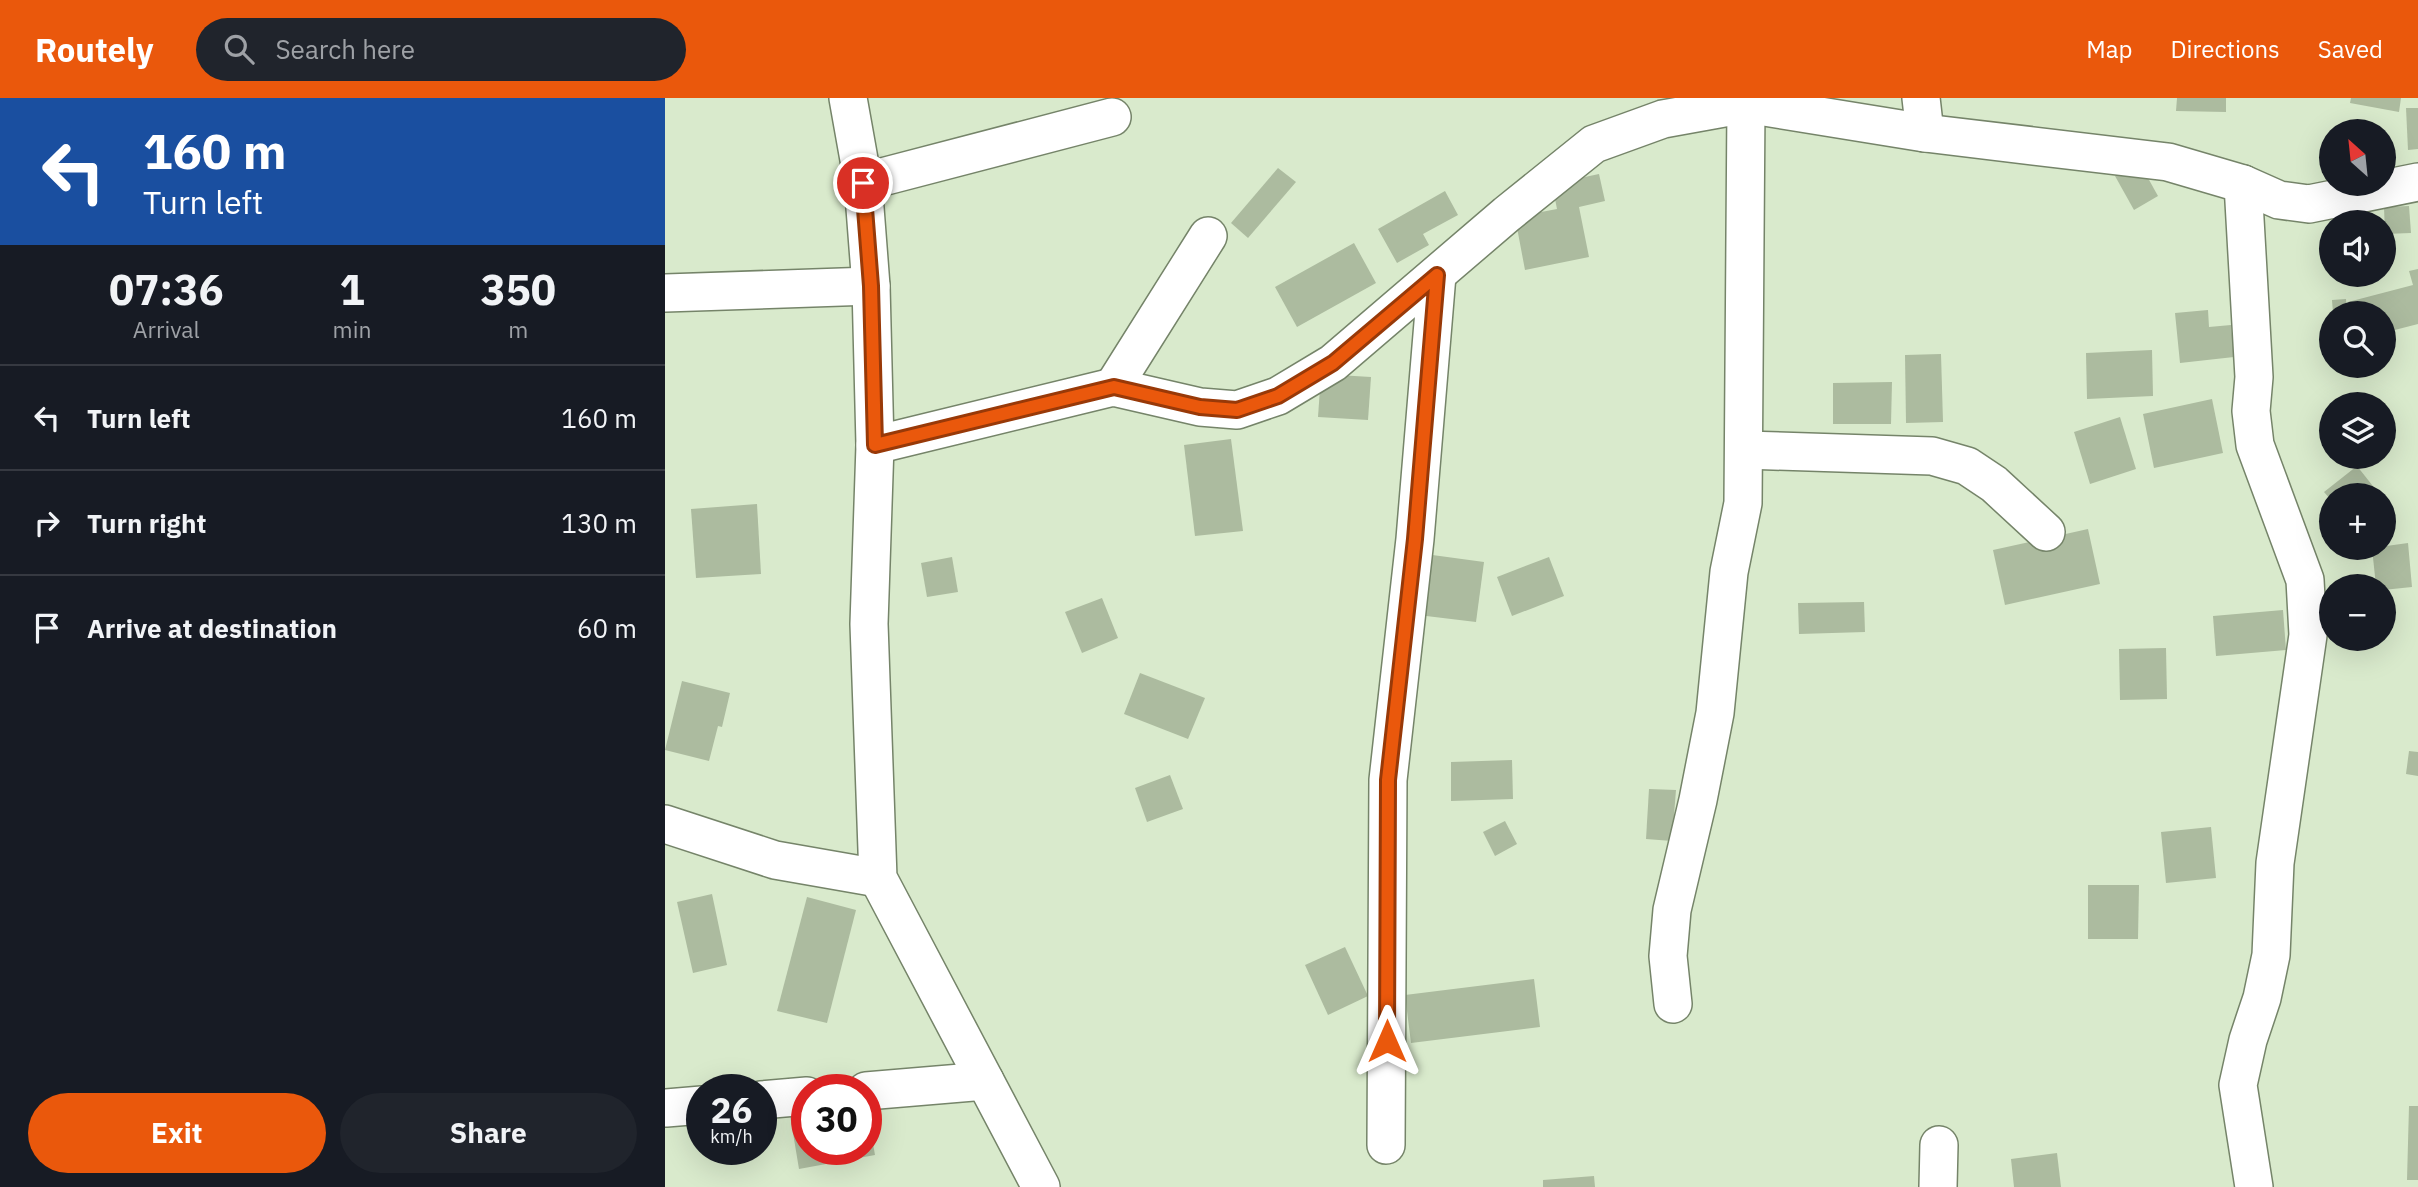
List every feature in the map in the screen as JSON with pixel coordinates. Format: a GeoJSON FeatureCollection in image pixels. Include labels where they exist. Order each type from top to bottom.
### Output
{"type":"FeatureCollection","features":[{"type":"Feature","properties":{"kind":"street"},"geometry":{"type":"LineString","coordinates":[[848,98],[863,183],[871,286],[875,445],[869,624],[878,878],[1041,1187]]}},
{"type":"Feature","properties":{"kind":"street"},"geometry":{"type":"LineString","coordinates":[[1921,98],[1925,134]]}},
{"type":"Feature","properties":{"kind":"street"},"geometry":{"type":"LineString","coordinates":[[1672,1004],[1668,956],[1672,910],[1715,713],[1729,572],[1743,503],[1746,104]]}},
{"type":"Feature","properties":{"kind":"street"},"geometry":{"type":"LineString","coordinates":[[875,445],[1114,387],[1200,407],[1237,410],[1278,396],[1333,363],[1507,214],[1594,145],[1664,119],[1746,104],[1925,134],[2168,162],[2243,184],[2279,200],[2309,204],[2418,184]]}},
{"type":"Feature","properties":{"kind":"street"},"geometry":{"type":"LineString","coordinates":[[863,183],[1112,117]]}},
{"type":"Feature","properties":{"kind":"street"},"geometry":{"type":"LineString","coordinates":[[2243,184],[2254,377],[2251,411],[2255,445],[2305,580],[2308,635],[2275,863],[2271,955],[2238,1085],[2254,1187]]}},
{"type":"Feature","properties":{"kind":"street"},"geometry":{"type":"LineString","coordinates":[[1114,387],[1208,236]]}},
{"type":"Feature","properties":{"kind":"street"},"geometry":{"type":"LineString","coordinates":[[1386,1145],[1388,780],[1415,539],[1437,275]]}},
{"type":"Feature","properties":{"kind":"street"},"geometry":{"type":"LineString","coordinates":[[665,293],[871,286]]}},
{"type":"Feature","properties":{"kind":"street"},"geometry":{"type":"LineString","coordinates":[[1745,450],[1932,456],[1967,466],[1994,484],[2046,532]]}},
{"type":"Feature","properties":{"kind":"street"},"geometry":{"type":"LineString","coordinates":[[665,824],[775,860],[878,878]]}},
{"type":"Feature","properties":{"kind":"street"},"geometry":{"type":"LineString","coordinates":[[882,1090],[985,1081]]}},
{"type":"Feature","properties":{"kind":"street"},"geometry":{"type":"LineString","coordinates":[[666,1108],[686,1106]]}},
{"type":"Feature","properties":{"kind":"street"},"geometry":{"type":"LineString","coordinates":[[1938,1187],[1939,1145]]}},
{"type":"Feature","properties":{"kind":"building"},"geometry":{"type":"Polygon","coordinates":[[[2177,98],[2226,98],[2226,112],[2176,111],[2177,98]]]}},
{"type":"Feature","properties":{"kind":"building"},"geometry":{"type":"Polygon","coordinates":[[[2351,98],[2401,98],[2399,112],[2350,103],[2351,98]]]}},
{"type":"Feature","properties":{"kind":"building"},"geometry":{"type":"Polygon","coordinates":[[[2406,108],[2418,108],[2418,149],[2408,150],[2406,108]]]}},
{"type":"Feature","properties":{"kind":"building"},"geometry":{"type":"Polygon","coordinates":[[[2139,162],[2158,196],[2134,210],[2115,176],[2139,162]]]}},
{"type":"Feature","properties":{"kind":"building"},"geometry":{"type":"Polygon","coordinates":[[[1278,168],[1296,182],[1248,238],[1231,223],[1278,168]]]}},
{"type":"Feature","properties":{"kind":"building"},"geometry":{"type":"Polygon","coordinates":[[[1599,174],[1605,201],[1579,207],[1589,257],[1525,270],[1515,217],[1557,209],[1552,184],[1599,174]]]}},
{"type":"Feature","properties":{"kind":"building"},"geometry":{"type":"Polygon","coordinates":[[[1445,191],[1458,215],[1423,234],[1429,245],[1397,263],[1378,229],[1445,191]]]}},
{"type":"Feature","properties":{"kind":"building"},"geometry":{"type":"Polygon","coordinates":[[[2409,206],[2411,233],[2396,234],[2396,210],[2384,210],[2384,207],[2409,206]]]}},
{"type":"Feature","properties":{"kind":"building"},"geometry":{"type":"Polygon","coordinates":[[[1354,243],[1376,283],[1297,327],[1275,287],[1354,243]]]}},
{"type":"Feature","properties":{"kind":"building"},"geometry":{"type":"Polygon","coordinates":[[[2418,269],[2418,324],[2396,330],[2396,301],[2352,301],[2413,285],[2409,271],[2418,269]]]}},
{"type":"Feature","properties":{"kind":"building"},"geometry":{"type":"Polygon","coordinates":[[[2208,310],[2209,327],[2231,325],[2234,357],[2180,363],[2175,313],[2208,310]]]}},
{"type":"Feature","properties":{"kind":"building"},"geometry":{"type":"Polygon","coordinates":[[[2152,350],[2153,396],[2087,399],[2086,353],[2152,350]]]}},
{"type":"Feature","properties":{"kind":"building"},"geometry":{"type":"Polygon","coordinates":[[[1941,354],[1943,422],[1906,423],[1905,355],[1941,354]]]}},
{"type":"Feature","properties":{"kind":"building"},"geometry":{"type":"Polygon","coordinates":[[[1321,374],[1371,377],[1368,420],[1318,417],[1321,374]]]}},
{"type":"Feature","properties":{"kind":"building"},"geometry":{"type":"Polygon","coordinates":[[[1892,382],[1891,424],[1833,424],[1833,383],[1892,382]]]}},
{"type":"Feature","properties":{"kind":"building"},"geometry":{"type":"Polygon","coordinates":[[[2212,399],[2223,453],[2154,468],[2143,414],[2212,399]]]}},
{"type":"Feature","properties":{"kind":"building"},"geometry":{"type":"Polygon","coordinates":[[[2120,417],[2136,469],[2090,484],[2074,432],[2120,417]]]}},
{"type":"Feature","properties":{"kind":"building"},"geometry":{"type":"Polygon","coordinates":[[[1231,439],[1243,531],[1195,536],[1184,445],[1231,439]]]}},
{"type":"Feature","properties":{"kind":"building"},"geometry":{"type":"Polygon","coordinates":[[[2353,469],[2359,469],[2370,483],[2335,483],[2353,469]]]}},
{"type":"Feature","properties":{"kind":"building"},"geometry":{"type":"Polygon","coordinates":[[[757,504],[761,574],[696,578],[691,509],[757,504]]]}},
{"type":"Feature","properties":{"kind":"building"},"geometry":{"type":"Polygon","coordinates":[[[2088,529],[2100,584],[2005,605],[1993,550],[2088,529]]]}},
{"type":"Feature","properties":{"kind":"building"},"geometry":{"type":"Polygon","coordinates":[[[2408,543],[2412,587],[2396,589],[2396,574],[2375,574],[2373,560],[2396,560],[2396,545],[2408,543]]]}},
{"type":"Feature","properties":{"kind":"building"},"geometry":{"type":"Polygon","coordinates":[[[1425,554],[1484,562],[1476,622],[1418,615],[1425,554]]]}},
{"type":"Feature","properties":{"kind":"building"},"geometry":{"type":"Polygon","coordinates":[[[952,557],[958,592],[927,597],[921,563],[952,557]]]}},
{"type":"Feature","properties":{"kind":"building"},"geometry":{"type":"Polygon","coordinates":[[[1549,557],[1564,596],[1512,616],[1497,577],[1549,557]]]}},
{"type":"Feature","properties":{"kind":"building"},"geometry":{"type":"Polygon","coordinates":[[[1102,598],[1118,638],[1082,653],[1065,612],[1102,598]]]}},
{"type":"Feature","properties":{"kind":"building"},"geometry":{"type":"Polygon","coordinates":[[[1864,602],[1865,632],[1799,634],[1798,603],[1864,602]]]}},
{"type":"Feature","properties":{"kind":"building"},"geometry":{"type":"Polygon","coordinates":[[[2283,610],[2286,650],[2216,656],[2213,616],[2283,610]]]}},
{"type":"Feature","properties":{"kind":"building"},"geometry":{"type":"Polygon","coordinates":[[[2166,648],[2167,699],[2120,700],[2119,649],[2166,648]]]}},
{"type":"Feature","properties":{"kind":"building"},"geometry":{"type":"Polygon","coordinates":[[[1140,673],[1205,698],[1188,739],[1124,714],[1140,673]]]}},
{"type":"Feature","properties":{"kind":"building"},"geometry":{"type":"Polygon","coordinates":[[[682,681],[730,693],[722,727],[718,726],[709,761],[665,750],[682,681]]]}},
{"type":"Feature","properties":{"kind":"building"},"geometry":{"type":"Polygon","coordinates":[[[2409,751],[2418,752],[2418,776],[2406,774],[2409,751]]]}},
{"type":"Feature","properties":{"kind":"building"},"geometry":{"type":"Polygon","coordinates":[[[1512,760],[1513,799],[1451,801],[1451,762],[1512,760]]]}},
{"type":"Feature","properties":{"kind":"building"},"geometry":{"type":"Polygon","coordinates":[[[1170,775],[1183,809],[1147,822],[1135,788],[1170,775]]]}},
{"type":"Feature","properties":{"kind":"building"},"geometry":{"type":"Polygon","coordinates":[[[1649,789],[1676,790],[1672,841],[1646,839],[1649,789]]]}},
{"type":"Feature","properties":{"kind":"building"},"geometry":{"type":"Polygon","coordinates":[[[1505,821],[1517,844],[1495,856],[1483,832],[1505,821]]]}},
{"type":"Feature","properties":{"kind":"building"},"geometry":{"type":"Polygon","coordinates":[[[2211,827],[2216,878],[2166,883],[2161,832],[2211,827]]]}},
{"type":"Feature","properties":{"kind":"building"},"geometry":{"type":"Polygon","coordinates":[[[2088,885],[2139,885],[2138,939],[2088,939],[2088,885]]]}},
{"type":"Feature","properties":{"kind":"building"},"geometry":{"type":"Polygon","coordinates":[[[712,894],[727,965],[693,973],[677,902],[712,894]]]}},
{"type":"Feature","properties":{"kind":"building"},"geometry":{"type":"Polygon","coordinates":[[[807,897],[856,910],[827,1023],[777,1011],[807,897]]]}},
{"type":"Feature","properties":{"kind":"building"},"geometry":{"type":"Polygon","coordinates":[[[1345,947],[1368,996],[1328,1015],[1305,965],[1345,947]]]}},
{"type":"Feature","properties":{"kind":"building"},"geometry":{"type":"Polygon","coordinates":[[[1534,979],[1540,1027],[1411,1043],[1405,995],[1534,979]]]}},
{"type":"Feature","properties":{"kind":"building"},"geometry":{"type":"Polygon","coordinates":[[[2409,1106],[2418,1106],[2418,1180],[2407,1180],[2409,1106]]]}},
{"type":"Feature","properties":{"kind":"building"},"geometry":{"type":"Polygon","coordinates":[[[2057,1153],[2061,1187],[2014,1187],[2011,1159],[2057,1153]]]}},
{"type":"Feature","properties":{"kind":"building"},"geometry":{"type":"Polygon","coordinates":[[[798,1165],[821,1165],[799,1169],[798,1165]]]}},
{"type":"Feature","properties":{"kind":"building"},"geometry":{"type":"Polygon","coordinates":[[[1594,1176],[1595,1187],[1543,1187],[1543,1180],[1594,1176]]]}},
{"type":"Feature","properties":{"kind":"route"},"geometry":{"type":"LineString","coordinates":[[863,183],[871,286],[875,445],[1114,387],[1200,407],[1237,410],[1278,396],[1333,363],[1437,275],[1415,539],[1388,780],[1387,1041]]}}]}
